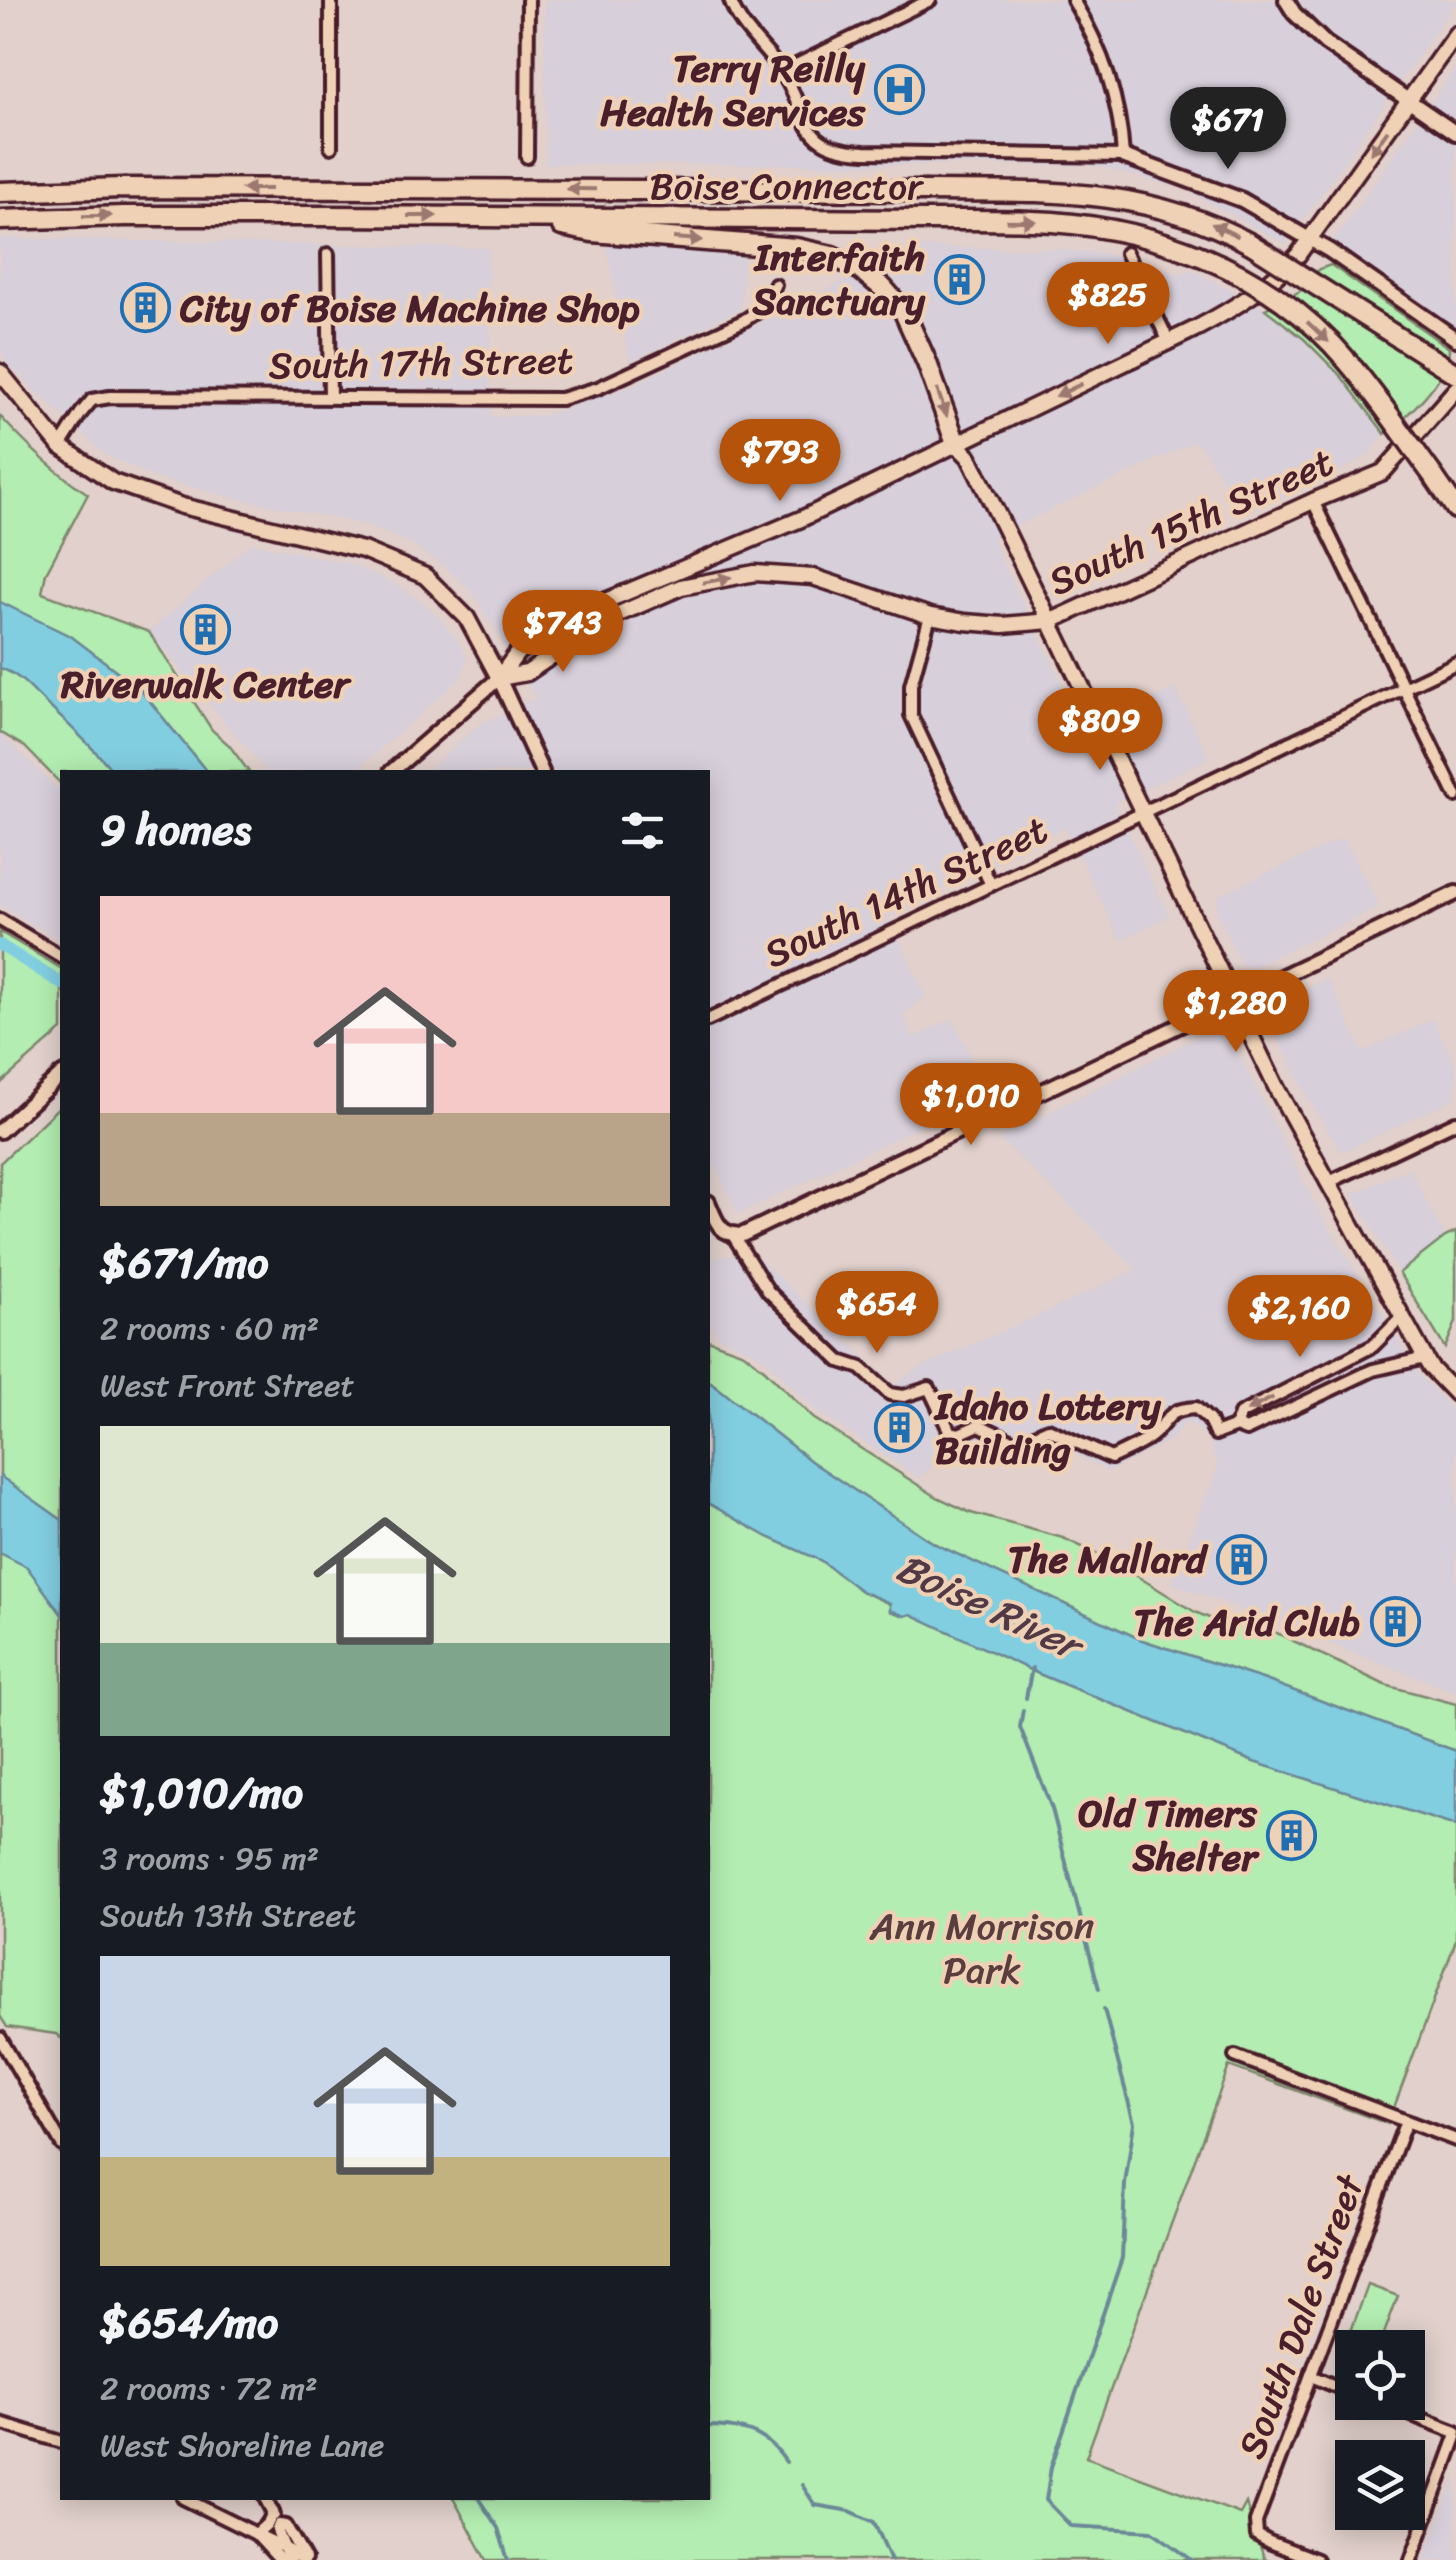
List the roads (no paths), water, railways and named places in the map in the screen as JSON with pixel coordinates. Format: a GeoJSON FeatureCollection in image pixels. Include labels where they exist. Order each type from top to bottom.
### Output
{"type":"FeatureCollection","features":[{"type":"Feature","properties":{"kind":"highway","name":"Boise Connector"},"geometry":{"type":"LineString","coordinates":[[0,192],[123,188],[1098,195],[1146,203],[1221,228],[1456,374]]}},
{"type":"Feature","properties":{"kind":"highway","name":"Boise Connector"},"geometry":{"type":"LineString","coordinates":[[0,220],[124,216],[924,220],[1051,222],[1137,234],[1225,266],[1277,297],[1328,341],[1372,391],[1456,509]]}},
{"type":"Feature","properties":{"kind":"highway"},"geometry":{"type":"LineString","coordinates":[[522,217],[592,232],[796,248],[832,256],[862,270],[904,312],[956,444]]}},
{"type":"Feature","properties":{"kind":"main road"},"geometry":{"type":"LineString","coordinates":[[0,372],[60,446],[112,482],[149,496],[363,550],[425,576],[468,618],[499,678],[518,652],[596,605],[801,518],[1240,305],[1278,277],[1309,240],[1456,34]]}},
{"type":"Feature","properties":{"kind":"main road","name":"South 15th Street"},"geometry":{"type":"LineString","coordinates":[[499,678],[528,672],[605,620],[681,587],[755,573],[813,577],[930,616],[1003,625],[1051,620],[1383,472],[1456,389]]}},
{"type":"Feature","properties":{"kind":"main road"},"geometry":{"type":"LineString","coordinates":[[956,444],[970,457],[1278,1091],[1430,1367],[1456,1394]]}},
{"type":"Feature","properties":{"kind":"street"},"geometry":{"type":"LineString","coordinates":[[331,0],[331,147]]}},
{"type":"Feature","properties":{"kind":"street"},"geometry":{"type":"LineString","coordinates":[[527,157],[528,0]]}},
{"type":"Feature","properties":{"kind":"street"},"geometry":{"type":"LineString","coordinates":[[730,0],[741,25],[782,72],[806,126],[834,148],[865,152],[1122,156],[1242,200],[1330,252],[1456,340]]}},
{"type":"Feature","properties":{"kind":"street"},"geometry":{"type":"LineString","coordinates":[[782,72],[930,0]]}},
{"type":"Feature","properties":{"kind":"street"},"geometry":{"type":"LineString","coordinates":[[1073,0],[1111,82],[1120,118],[1122,156]]}},
{"type":"Feature","properties":{"kind":"street"},"geometry":{"type":"LineString","coordinates":[[1286,0],[1326,43],[1456,134]]}},
{"type":"Feature","properties":{"kind":"street"},"geometry":{"type":"LineString","coordinates":[[1126,253],[1169,342]]}},
{"type":"Feature","properties":{"kind":"street"},"geometry":{"type":"LineString","coordinates":[[328,254],[330,397]]}},
{"type":"Feature","properties":{"kind":"street","name":"South 17th Street"},"geometry":{"type":"LineString","coordinates":[[60,446],[92,400],[119,397],[561,399],[598,388],[744,321],[765,307],[775,285]]}},
{"type":"Feature","properties":{"kind":"street"},"geometry":{"type":"LineString","coordinates":[[1313,501],[1456,796]]}},
{"type":"Feature","properties":{"kind":"street"},"geometry":{"type":"LineString","coordinates":[[930,616],[910,684],[911,715],[991,885]]}},
{"type":"Feature","properties":{"kind":"street","name":"South 14th Street"},"geometry":{"type":"LineString","coordinates":[[710,1019],[1456,663]]}},
{"type":"Feature","properties":{"kind":"street"},"geometry":{"type":"LineString","coordinates":[[392,770],[499,678],[541,770]]}},
{"type":"Feature","properties":{"kind":"street"},"geometry":{"type":"LineString","coordinates":[[732,1236],[757,1229],[1456,893]]}},
{"type":"Feature","properties":{"kind":"street"},"geometry":{"type":"LineString","coordinates":[[0,920],[60,956]]}},
{"type":"Feature","properties":{"kind":"street"},"geometry":{"type":"LineString","coordinates":[[0,1132],[60,1076]]}},
{"type":"Feature","properties":{"kind":"street"},"geometry":{"type":"LineString","coordinates":[[1328,1182],[1456,1122]]}},
{"type":"Feature","properties":{"kind":"street"},"geometry":{"type":"LineString","coordinates":[[710,1206],[720,1227],[732,1236],[768,1290],[840,1360],[861,1368],[890,1394],[904,1396],[928,1388],[950,1432],[959,1434],[979,1425],[1017,1443],[1048,1429],[1111,1458],[1136,1446],[1155,1432],[1167,1416],[1180,1410],[1196,1408],[1215,1434],[1236,1426],[1246,1430],[1373,1370],[1425,1358]]}},
{"type":"Feature","properties":{"kind":"street"},"geometry":{"type":"LineString","coordinates":[[1236,1426],[1240,1414],[1373,1346],[1402,1317]]}},
{"type":"Feature","properties":{"kind":"street"},"geometry":{"type":"LineString","coordinates":[[0,2038],[60,2142]]}},
{"type":"Feature","properties":{"kind":"street"},"geometry":{"type":"LineString","coordinates":[[1235,2056],[1456,2140]]}},
{"type":"Feature","properties":{"kind":"street","name":"South Dale Street"},"geometry":{"type":"LineString","coordinates":[[1316,2560],[1257,2535],[1256,2522],[1406,2121]]}},
{"type":"Feature","properties":{"kind":"street"},"geometry":{"type":"LineString","coordinates":[[1311,2376],[1335,2386]]}},
{"type":"Feature","properties":{"kind":"street"},"geometry":{"type":"LineString","coordinates":[[1411,2560],[1456,2434],[1422,2420]]}},
{"type":"Feature","properties":{"kind":"street"},"geometry":{"type":"LineString","coordinates":[[0,2423],[60,2441]]}},
{"type":"Feature","properties":{"kind":"street"},"geometry":{"type":"LineString","coordinates":[[187,2500],[304,2560]]}},
{"type":"Feature","properties":{"kind":"street"},"geometry":{"type":"LineString","coordinates":[[266,2500],[279,2525],[288,2560]]}},
{"type":"Feature","properties":{"kind":"street"},"geometry":{"type":"LineString","coordinates":[[256,2534],[273,2512]]}},
{"type":"Feature","properties":{"kind":"street"},"geometry":{"type":"LineString","coordinates":[[279,2525],[286,2526],[304,2560]]}},
{"type":"Feature","properties":{"kind":"street"},"geometry":{"type":"LineString","coordinates":[[256,2534],[280,2560]]}},
{"type":"Feature","properties":{"kind":"water"},"geometry":{"type":"Polygon","coordinates":[[[0,602],[72,637],[139,688],[205,770],[112,770],[27,685],[0,668],[0,602]]]}},
{"type":"Feature","properties":{"kind":"water","name":"Boise River"},"geometry":{"type":"Polygon","coordinates":[[[710,1382],[812,1462],[935,1544],[1142,1640],[1265,1680],[1456,1751],[1456,1826],[1254,1762],[1039,1674],[911,1614],[905,1616],[890,1610],[890,1603],[861,1591],[820,1560],[768,1537],[710,1504],[710,1382]]]}},
{"type":"Feature","properties":{"kind":"water"},"geometry":{"type":"Polygon","coordinates":[[[0,1476],[60,1519],[60,1612],[27,1567],[0,1553],[0,1476]]]}},
{"type":"Feature","properties":{"kind":"waterway"},"geometry":{"type":"LineString","coordinates":[[0,945],[60,983]]}},
{"type":"Feature","properties":{"kind":"waterway","name":"Boise River"},"geometry":{"type":"LineString","coordinates":[[1026,1698],[1032,1668]]}},
{"type":"Feature","properties":{"kind":"waterway"},"geometry":{"type":"LineString","coordinates":[[1023,1710],[1020,1727],[1052,1809],[1099,1989]]}},
{"type":"Feature","properties":{"kind":"waterway"},"geometry":{"type":"LineString","coordinates":[[1104,2009],[1134,2123],[1125,2184],[1122,2258],[1051,2467],[1046,2500],[1071,2526],[1152,2531],[1192,2560]]}},
{"type":"Feature","properties":{"kind":"waterway"},"geometry":{"type":"LineString","coordinates":[[710,2426],[761,2437],[786,2462]]}},
{"type":"Feature","properties":{"kind":"waterway"},"geometry":{"type":"LineString","coordinates":[[802,2485],[815,2505],[850,2511],[874,2522],[891,2560]]}},
{"type":"Feature","properties":{"kind":"waterway"},"geometry":{"type":"LineString","coordinates":[[479,2500],[498,2528],[508,2560]]}},
{"type":"Feature","properties":{"kind":"place","name":"Terry Reilly Health Services"},"geometry":{"type":"Point","coordinates":[900,90]}},
{"type":"Feature","properties":{"kind":"place","name":"Interfaith Sanctuary"},"geometry":{"type":"Point","coordinates":[960,279]}},
{"type":"Feature","properties":{"kind":"place","name":"City of Boise Machine Shop"},"geometry":{"type":"Point","coordinates":[145,308]}},
{"type":"Feature","properties":{"kind":"place","name":"Riverwalk Center"},"geometry":{"type":"Point","coordinates":[205,630]}},
{"type":"Feature","properties":{"kind":"place","name":"Idaho Lottery Building"},"geometry":{"type":"Point","coordinates":[900,1428]}},
{"type":"Feature","properties":{"kind":"place","name":"The Mallard"},"geometry":{"type":"Point","coordinates":[1241,1559]}},
{"type":"Feature","properties":{"kind":"place","name":"The Arid Club"},"geometry":{"type":"Point","coordinates":[1395,1622]}},
{"type":"Feature","properties":{"kind":"place","name":"Old Timers Shelter"},"geometry":{"type":"Point","coordinates":[1292,1835]}},
{"type":"Feature","properties":{"kind":"park label","name":"Ann Morrison Park"},"geometry":{"type":"Point","coordinates":[982,1948]}}]}
